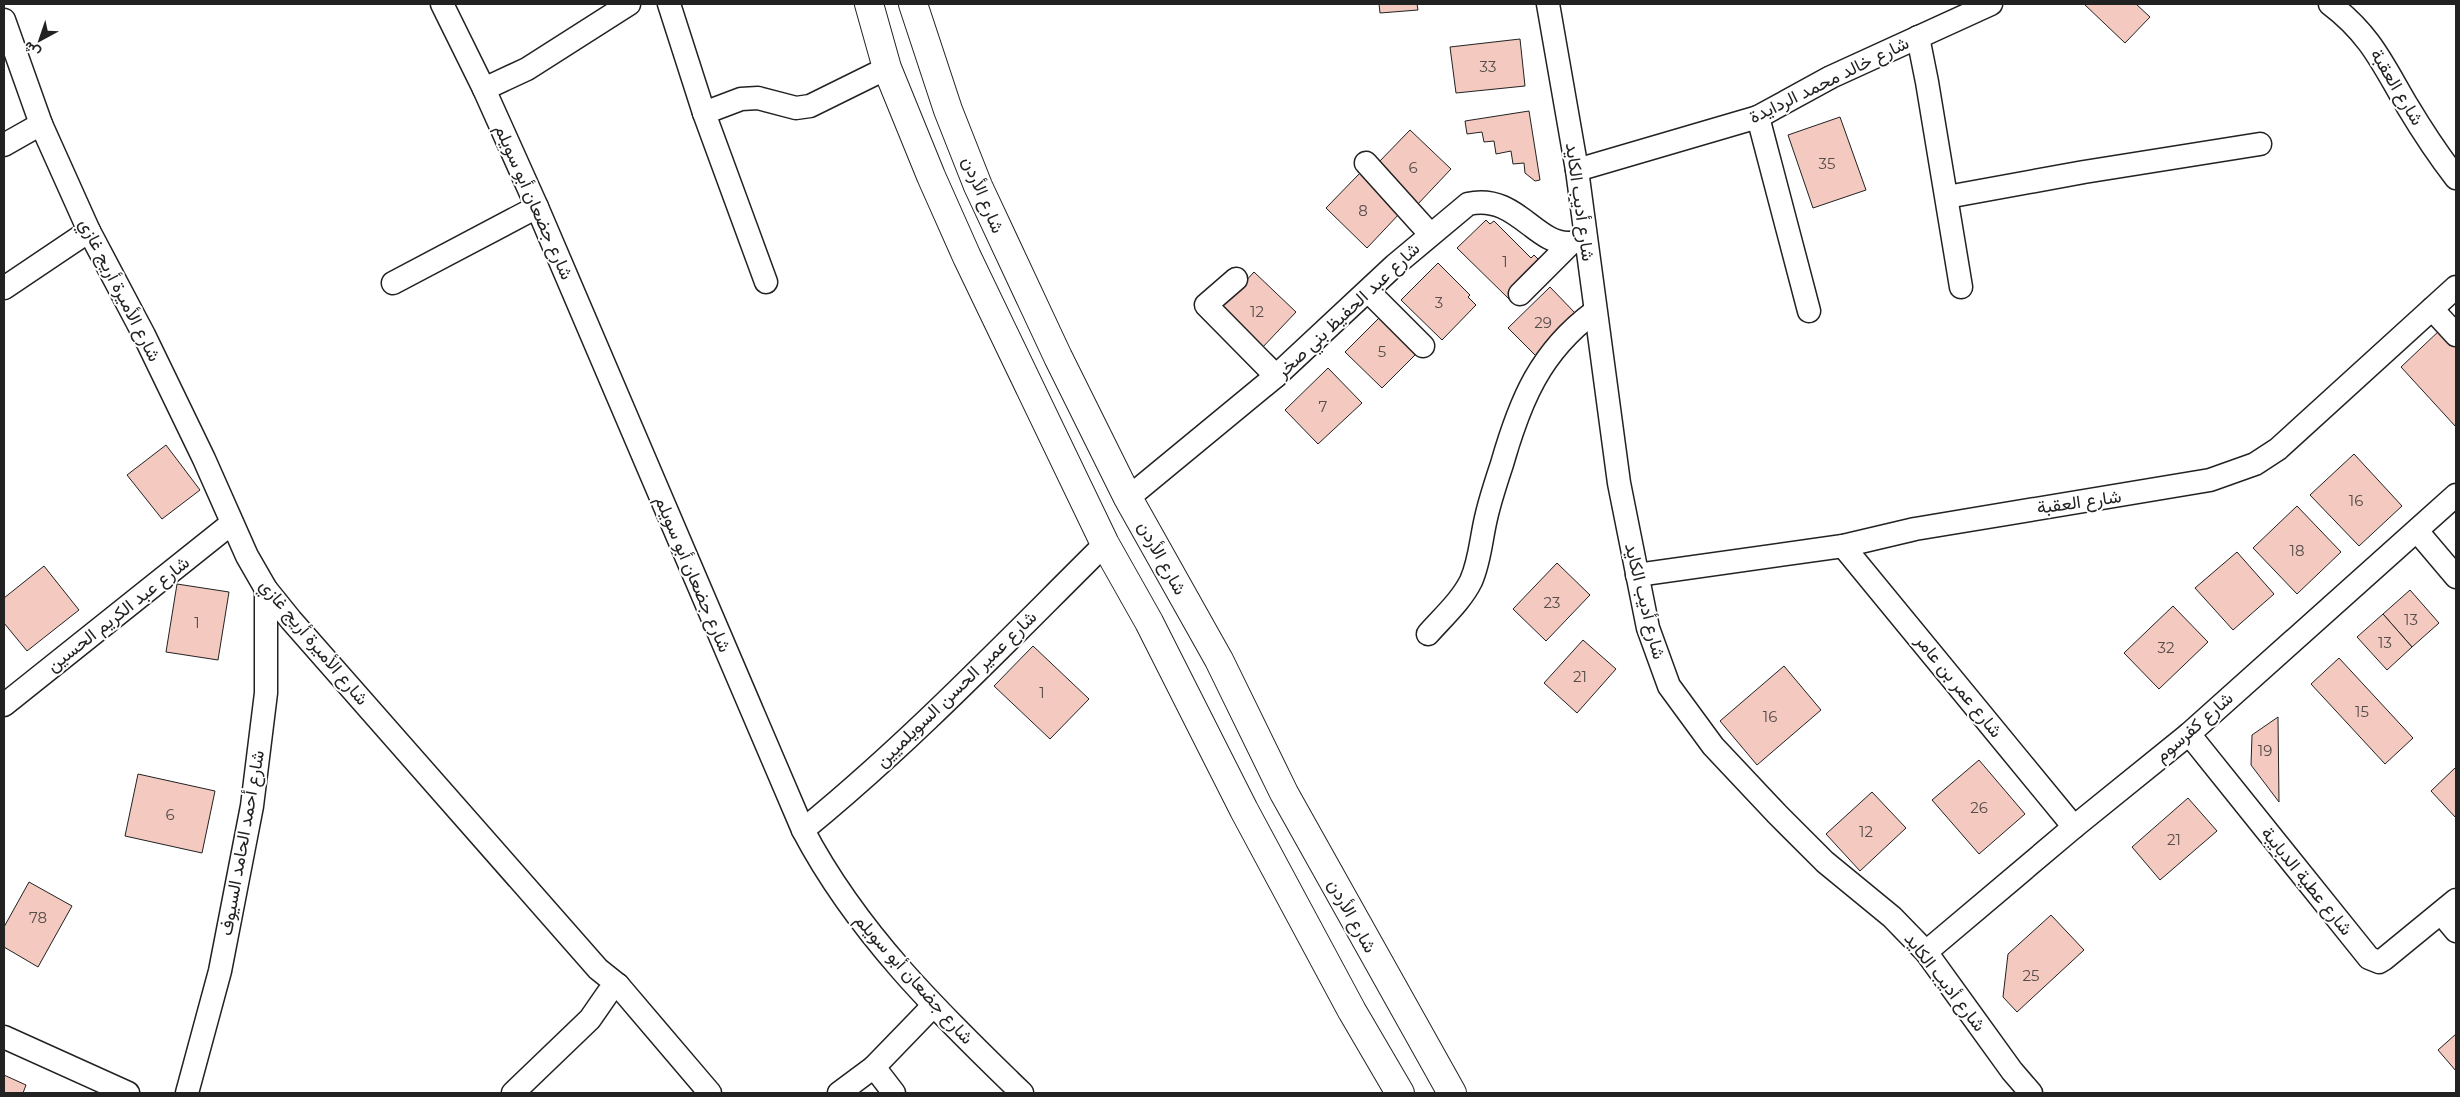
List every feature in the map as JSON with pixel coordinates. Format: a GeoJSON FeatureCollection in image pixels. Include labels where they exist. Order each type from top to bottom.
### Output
{"type":"FeatureCollection","features":[{"type":"Feature","properties":{"kind":"highway"},"geometry":{"type":"LineString","coordinates":[[869,4],[887,68],[967,257],[1105,544],[1149,622],[1253,828],[1352,1011],[1400,1093]]}},
{"type":"Feature","properties":{"kind":"highway","name":"شارع الأردن"},"geometry":{"type":"LineString","coordinates":[[913,4],[948,110],[978,186],[1054,349],[1128,498],[1219,660],[1284,793],[1346,907],[1452,1093]]}},
{"type":"Feature","properties":{"kind":"street","name":"شارع جضعان أبو سويلم"},"geometry":{"type":"LineString","coordinates":[[442,4],[484,89],[537,207],[803,830],[838,891],[861,922],[933,1006],[1022,1093]]}},
{"type":"Feature","properties":{"kind":"street"},"geometry":{"type":"LineString","coordinates":[[484,89],[527,69],[629,4]]}},
{"type":"Feature","properties":{"kind":"street"},"geometry":{"type":"LineString","coordinates":[[669,4],[704,113],[766,282]]}},
{"type":"Feature","properties":{"kind":"street","name":"شارع أديب الكايد"},"geometry":{"type":"LineString","coordinates":[[1548,4],[1577,170],[1578,240],[1594,312],[1619,483],[1648,628],[1657,659],[1669,686],[1686,712],[1713,746],[1804,842],[1862,894],[1892,917],[1926,952],[2012,1071],[2031,1093]]}},
{"type":"Feature","properties":{"kind":"street","name":"شارع خالد محمد الردايدة"},"geometry":{"type":"LineString","coordinates":[[1577,170],[1758,117],[1831,77],[1991,4]]}},
{"type":"Feature","properties":{"kind":"street","name":"شارع العقبة"},"geometry":{"type":"LineString","coordinates":[[2330,4],[2345,15],[2377,51],[2427,138],[2456,178]]}},
{"type":"Feature","properties":{"kind":"street","name":"شارع الأميرة أريج غازي"},"geometry":{"type":"LineString","coordinates":[[4,20],[41,124],[89,230],[144,335],[204,459],[232,523],[266,589],[297,627],[475,826],[598,968],[618,985],[710,1093]]}},
{"type":"Feature","properties":{"kind":"street"},"geometry":{"type":"LineString","coordinates":[[1918,37],[1961,287]]}},
{"type":"Feature","properties":{"kind":"street"},"geometry":{"type":"LineString","coordinates":[[704,113],[740,100],[758,98],[796,108],[810,106],[887,68]]}},
{"type":"Feature","properties":{"kind":"street"},"geometry":{"type":"LineString","coordinates":[[1758,117],[1809,311]]}},
{"type":"Feature","properties":{"kind":"street"},"geometry":{"type":"LineString","coordinates":[[4,146],[41,124]]}},
{"type":"Feature","properties":{"kind":"street"},"geometry":{"type":"LineString","coordinates":[[1946,197],[2084,172],[2260,144]]}},
{"type":"Feature","properties":{"kind":"street"},"geometry":{"type":"LineString","coordinates":[[1366,163],[1430,234]]}},
{"type":"Feature","properties":{"kind":"street","name":"شارع عبد الحفيظ بني صخر"},"geometry":{"type":"LineString","coordinates":[[1128,498],[1276,376],[1430,234],[1468,204],[1480,202],[1495,204],[1516,213],[1547,236],[1578,240]]}},
{"type":"Feature","properties":{"kind":"street"},"geometry":{"type":"LineString","coordinates":[[393,283],[537,207]]}},
{"type":"Feature","properties":{"kind":"street"},"geometry":{"type":"LineString","coordinates":[[4,288],[89,230]]}},
{"type":"Feature","properties":{"kind":"street"},"geometry":{"type":"LineString","coordinates":[[1520,294],[1578,240]]}},
{"type":"Feature","properties":{"kind":"street"},"geometry":{"type":"LineString","coordinates":[[1236,279],[1206,305],[1276,376]]}},
{"type":"Feature","properties":{"kind":"street","name":"شارع العقبة"},"geometry":{"type":"LineString","coordinates":[[1637,575],[1843,546],[1915,529],[2157,491],[2234,474],[2255,464],[2278,449],[2456,288]]}},
{"type":"Feature","properties":{"kind":"street"},"geometry":{"type":"LineString","coordinates":[[1369,292],[1423,346]]}},
{"type":"Feature","properties":{"kind":"street"},"geometry":{"type":"LineString","coordinates":[[2432,309],[2456,335]]}},
{"type":"Feature","properties":{"kind":"street"},"geometry":{"type":"LineString","coordinates":[[1428,634],[1463,595],[1472,580],[1479,559],[1486,518],[1502,462],[1516,416],[1530,385],[1542,364],[1564,338],[1577,324],[1594,312]]}},
{"type":"Feature","properties":{"kind":"street","name":"شارع كفرسوم"},"geometry":{"type":"LineString","coordinates":[[1926,952],[2074,827],[2189,734],[2456,495]]}},
{"type":"Feature","properties":{"kind":"street","name":"شارع عبد الكريم الحسين"},"geometry":{"type":"LineString","coordinates":[[7,695],[232,523]]}},
{"type":"Feature","properties":{"kind":"street"},"geometry":{"type":"LineString","coordinates":[[2417,531],[2456,577]]}},
{"type":"Feature","properties":{"kind":"street","name":"شارع عمير الحسن السويلميين"},"geometry":{"type":"LineString","coordinates":[[803,830],[839,800],[974,674],[1105,544]]}},
{"type":"Feature","properties":{"kind":"street","name":"شارع عمر بن عامر"},"geometry":{"type":"LineString","coordinates":[[1843,546],[2074,827]]}},
{"type":"Feature","properties":{"kind":"street","name":"شارع أحمد الحامد السيوف"},"geometry":{"type":"LineString","coordinates":[[187,1093],[220,971],[252,806],[266,693],[266,589]]}},
{"type":"Feature","properties":{"kind":"street","name":"شارع عطية الدبايبة"},"geometry":{"type":"LineString","coordinates":[[2189,734],[2369,958],[2379,962],[2384,959],[2449,906]]}},
{"type":"Feature","properties":{"kind":"street"},"geometry":{"type":"LineString","coordinates":[[2449,906],[2456,931]]}},
{"type":"Feature","properties":{"kind":"street"},"geometry":{"type":"LineString","coordinates":[[513,1093],[590,1020],[608,993],[618,985]]}},
{"type":"Feature","properties":{"kind":"street"},"geometry":{"type":"LineString","coordinates":[[839,1093],[874,1067],[933,1006]]}},
{"type":"Feature","properties":{"kind":"street"},"geometry":{"type":"LineString","coordinates":[[4,1037],[128,1093]]}},
{"type":"Feature","properties":{"kind":"street"},"geometry":{"type":"LineString","coordinates":[[874,1067],[894,1093]]}},
{"type":"Feature","properties":{"kind":"building"},"geometry":{"type":"Polygon","coordinates":[[[1379,4],[1417,4],[1418,10],[1380,13],[1379,4]]]}},
{"type":"Feature","properties":{"kind":"building"},"geometry":{"type":"Polygon","coordinates":[[[2084,4],[2136,4],[2150,17],[2125,43],[2084,4]]]}},
{"type":"Feature","properties":{"kind":"building"},"geometry":{"type":"Polygon","coordinates":[[[1520,39],[1525,86],[1456,93],[1450,47],[1520,39]]]}},
{"type":"Feature","properties":{"kind":"building"},"geometry":{"type":"Polygon","coordinates":[[[1529,111],[1540,180],[1535,181],[1525,173],[1524,163],[1513,164],[1511,151],[1496,154],[1494,141],[1484,142],[1482,132],[1467,134],[1465,121],[1529,111]]]}},
{"type":"Feature","properties":{"kind":"building"},"geometry":{"type":"Polygon","coordinates":[[[1840,117],[1866,190],[1813,208],[1788,135],[1840,117]]]}},
{"type":"Feature","properties":{"kind":"building"},"geometry":{"type":"Polygon","coordinates":[[[1410,130],[1451,169],[1417,205],[1376,165],[1410,130]]]}},
{"type":"Feature","properties":{"kind":"building"},"geometry":{"type":"Polygon","coordinates":[[[1360,173],[1401,212],[1367,248],[1326,208],[1360,173]]]}},
{"type":"Feature","properties":{"kind":"building"},"geometry":{"type":"Polygon","coordinates":[[[1486,220],[1490,224],[1494,221],[1531,258],[1534,255],[1543,264],[1509,299],[1457,248],[1486,220]]]}},
{"type":"Feature","properties":{"kind":"building"},"geometry":{"type":"Polygon","coordinates":[[[1438,263],[1470,295],[1468,297],[1476,305],[1442,340],[1401,300],[1438,263]]]}},
{"type":"Feature","properties":{"kind":"building"},"geometry":{"type":"Polygon","coordinates":[[[1254,272],[1296,312],[1261,349],[1219,310],[1254,272]]]}},
{"type":"Feature","properties":{"kind":"building"},"geometry":{"type":"Polygon","coordinates":[[[1550,287],[1577,315],[1536,356],[1508,328],[1550,287]]]}},
{"type":"Feature","properties":{"kind":"building"},"geometry":{"type":"Polygon","coordinates":[[[1383,314],[1420,350],[1382,388],[1345,352],[1383,314]]]}},
{"type":"Feature","properties":{"kind":"building"},"geometry":{"type":"Polygon","coordinates":[[[2441,329],[2456,345],[2456,427],[2401,367],[2441,329]]]}},
{"type":"Feature","properties":{"kind":"building"},"geometry":{"type":"Polygon","coordinates":[[[1328,368],[1362,403],[1318,444],[1285,410],[1328,368]]]}},
{"type":"Feature","properties":{"kind":"building"},"geometry":{"type":"Polygon","coordinates":[[[166,445],[200,490],[162,519],[127,475],[166,445]]]}},
{"type":"Feature","properties":{"kind":"building"},"geometry":{"type":"Polygon","coordinates":[[[2354,454],[2402,506],[2359,546],[2310,495],[2354,454]]]}},
{"type":"Feature","properties":{"kind":"building"},"geometry":{"type":"Polygon","coordinates":[[[2297,506],[2341,552],[2297,594],[2253,548],[2297,506]]]}},
{"type":"Feature","properties":{"kind":"building"},"geometry":{"type":"Polygon","coordinates":[[[2237,552],[2274,594],[2233,630],[2195,588],[2237,552]]]}},
{"type":"Feature","properties":{"kind":"building"},"geometry":{"type":"Polygon","coordinates":[[[1557,563],[1590,595],[1546,641],[1513,609],[1557,563]]]}},
{"type":"Feature","properties":{"kind":"building"},"geometry":{"type":"Polygon","coordinates":[[[44,566],[79,610],[27,651],[4,623],[4,598],[44,566]]]}},
{"type":"Feature","properties":{"kind":"building"},"geometry":{"type":"Polygon","coordinates":[[[177,584],[229,592],[218,660],[166,652],[177,584]]]}},
{"type":"Feature","properties":{"kind":"building"},"geometry":{"type":"Polygon","coordinates":[[[2410,590],[2439,623],[2412,647],[2383,614],[2410,590]]]}},
{"type":"Feature","properties":{"kind":"building"},"geometry":{"type":"Polygon","coordinates":[[[2173,606],[2208,642],[2159,689],[2124,653],[2173,606]]]}},
{"type":"Feature","properties":{"kind":"building"},"geometry":{"type":"Polygon","coordinates":[[[2383,614],[2412,647],[2387,670],[2357,637],[2383,614]]]}},
{"type":"Feature","properties":{"kind":"building"},"geometry":{"type":"Polygon","coordinates":[[[1583,640],[1616,669],[1577,713],[1544,683],[1583,640]]]}},
{"type":"Feature","properties":{"kind":"building"},"geometry":{"type":"Polygon","coordinates":[[[1033,646],[1089,699],[1050,739],[994,686],[1033,646]]]}},
{"type":"Feature","properties":{"kind":"building"},"geometry":{"type":"Polygon","coordinates":[[[2339,658],[2413,738],[2385,764],[2311,684],[2339,658]]]}},
{"type":"Feature","properties":{"kind":"building"},"geometry":{"type":"Polygon","coordinates":[[[1784,666],[1821,710],[1757,765],[1720,721],[1784,666]]]}},
{"type":"Feature","properties":{"kind":"building"},"geometry":{"type":"Polygon","coordinates":[[[2278,717],[2279,802],[2251,765],[2252,735],[2278,717]]]}},
{"type":"Feature","properties":{"kind":"building"},"geometry":{"type":"Polygon","coordinates":[[[1979,760],[2025,814],[1979,854],[1932,800],[1979,760]]]}},
{"type":"Feature","properties":{"kind":"building"},"geometry":{"type":"Polygon","coordinates":[[[2456,767],[2456,818],[2431,791],[2456,767]]]}},
{"type":"Feature","properties":{"kind":"building"},"geometry":{"type":"Polygon","coordinates":[[[138,774],[215,791],[202,853],[125,836],[138,774]]]}},
{"type":"Feature","properties":{"kind":"building"},"geometry":{"type":"Polygon","coordinates":[[[1872,792],[1906,828],[1860,871],[1826,834],[1872,792]]]}},
{"type":"Feature","properties":{"kind":"building"},"geometry":{"type":"Polygon","coordinates":[[[2188,798],[2217,831],[2160,880],[2132,847],[2188,798]]]}},
{"type":"Feature","properties":{"kind":"building"},"geometry":{"type":"Polygon","coordinates":[[[29,882],[72,906],[38,967],[4,947],[4,927],[29,882]]]}},
{"type":"Feature","properties":{"kind":"building"},"geometry":{"type":"Polygon","coordinates":[[[2051,915],[2084,950],[2017,1012],[2003,997],[2008,954],[2051,915]]]}},
{"type":"Feature","properties":{"kind":"building"},"geometry":{"type":"Polygon","coordinates":[[[2456,1034],[2456,1071],[2438,1050],[2456,1034]]]}},
{"type":"Feature","properties":{"kind":"building"},"geometry":{"type":"Polygon","coordinates":[[[4,1075],[26,1085],[23,1093],[4,1093],[4,1075]]]}}]}
